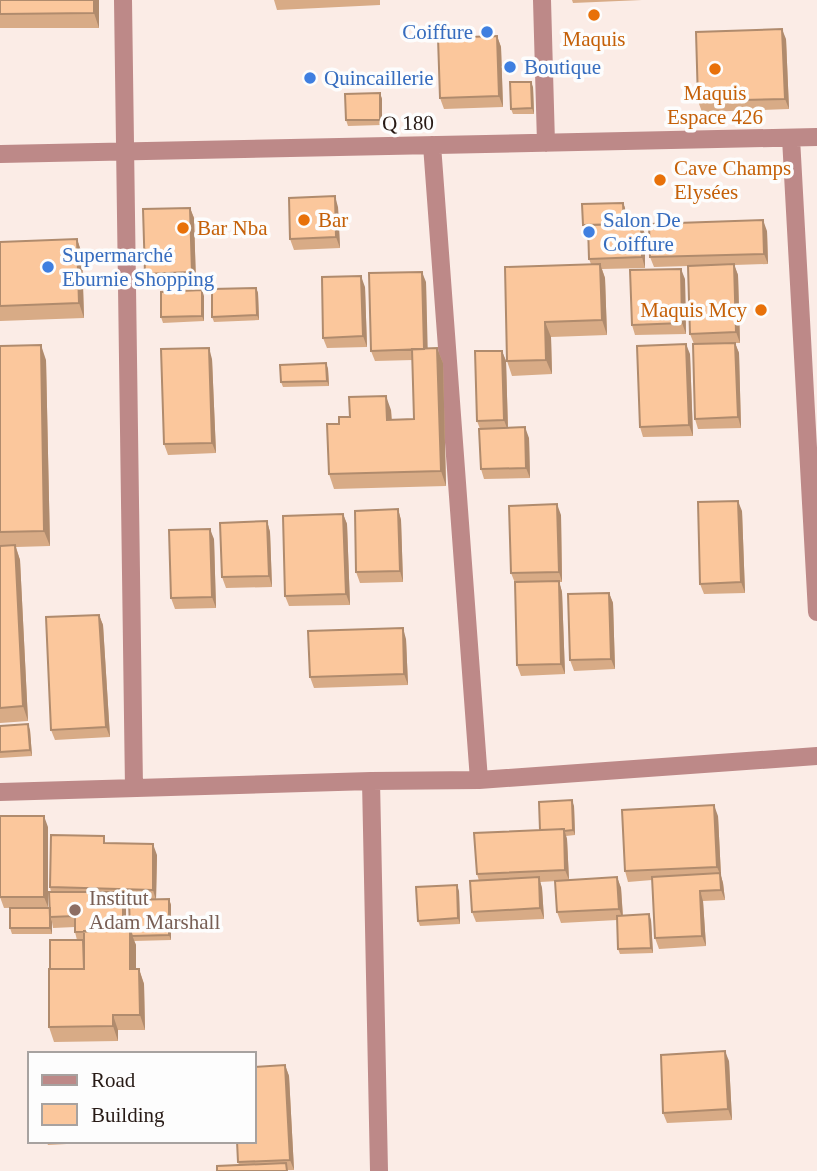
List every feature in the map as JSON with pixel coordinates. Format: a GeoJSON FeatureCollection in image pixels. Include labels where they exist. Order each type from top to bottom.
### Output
{"type":"FeatureCollection","features":[{"type":"Feature","properties":{"kind":"street"},"geometry":{"type":"LineString","coordinates":[[123,0],[134,788]]}},
{"type":"Feature","properties":{"kind":"street"},"geometry":{"type":"LineString","coordinates":[[542,0],[545,143]]}},
{"type":"Feature","properties":{"kind":"street","name":"Q 180"},"geometry":{"type":"LineString","coordinates":[[0,154],[817,137]]}},
{"type":"Feature","properties":{"kind":"street"},"geometry":{"type":"LineString","coordinates":[[791,138],[817,612]]}},
{"type":"Feature","properties":{"kind":"street"},"geometry":{"type":"LineString","coordinates":[[432,145],[479,780]]}},
{"type":"Feature","properties":{"kind":"street"},"geometry":{"type":"LineString","coordinates":[[0,792],[479,780],[817,756]]}},
{"type":"Feature","properties":{"kind":"street"},"geometry":{"type":"LineString","coordinates":[[371,781],[379,1171]]}},
{"type":"Feature","properties":{"kind":"building"},"geometry":{"type":"Polygon","coordinates":[[[0,0],[94,0],[94,13],[0,14],[0,0]]]}},
{"type":"Feature","properties":{"kind":"building"},"geometry":{"type":"Polygon","coordinates":[[[782,29],[785,99],[698,101],[696,32],[782,29]]]}},
{"type":"Feature","properties":{"kind":"building"},"geometry":{"type":"Polygon","coordinates":[[[497,36],[499,96],[440,98],[438,38],[497,36]]]}},
{"type":"Feature","properties":{"kind":"building"},"geometry":{"type":"Polygon","coordinates":[[[510,82],[531,82],[532,108],[511,109],[510,82]]]}},
{"type":"Feature","properties":{"kind":"building"},"geometry":{"type":"Polygon","coordinates":[[[380,93],[380,120],[346,120],[345,94],[380,93]]]}},
{"type":"Feature","properties":{"kind":"building"},"geometry":{"type":"Polygon","coordinates":[[[335,196],[336,237],[290,239],[289,198],[335,196]]]}},
{"type":"Feature","properties":{"kind":"building"},"geometry":{"type":"Polygon","coordinates":[[[623,203],[624,224],[583,225],[582,204],[623,203]]]}},
{"type":"Feature","properties":{"kind":"building"},"geometry":{"type":"Polygon","coordinates":[[[190,208],[192,272],[145,274],[143,209],[190,208]]]}},
{"type":"Feature","properties":{"kind":"building"},"geometry":{"type":"Polygon","coordinates":[[[763,220],[764,254],[650,257],[649,224],[763,220]]]}},
{"type":"Feature","properties":{"kind":"building"},"geometry":{"type":"Polygon","coordinates":[[[641,224],[642,257],[589,259],[588,225],[641,224]]]}},
{"type":"Feature","properties":{"kind":"building"},"geometry":{"type":"Polygon","coordinates":[[[77,239],[79,303],[0,306],[0,242],[77,239]]]}},
{"type":"Feature","properties":{"kind":"building"},"geometry":{"type":"Polygon","coordinates":[[[600,264],[602,320],[545,322],[546,360],[507,361],[505,267],[600,264]]]}},
{"type":"Feature","properties":{"kind":"building"},"geometry":{"type":"Polygon","coordinates":[[[734,264],[736,332],[690,334],[688,266],[734,264]]]}},
{"type":"Feature","properties":{"kind":"building"},"geometry":{"type":"Polygon","coordinates":[[[681,269],[682,323],[632,325],[630,270],[681,269]]]}},
{"type":"Feature","properties":{"kind":"building"},"geometry":{"type":"Polygon","coordinates":[[[422,272],[424,349],[371,351],[369,273],[422,272]]]}},
{"type":"Feature","properties":{"kind":"building"},"geometry":{"type":"Polygon","coordinates":[[[361,276],[363,336],[323,338],[322,277],[361,276]]]}},
{"type":"Feature","properties":{"kind":"building"},"geometry":{"type":"Polygon","coordinates":[[[256,288],[257,315],[212,317],[212,289],[256,288]]]}},
{"type":"Feature","properties":{"kind":"building"},"geometry":{"type":"Polygon","coordinates":[[[202,290],[202,316],[161,317],[161,292],[202,290]]]}},
{"type":"Feature","properties":{"kind":"building"},"geometry":{"type":"Polygon","coordinates":[[[735,343],[738,417],[695,419],[693,344],[735,343]]]}},
{"type":"Feature","properties":{"kind":"building"},"geometry":{"type":"Polygon","coordinates":[[[686,344],[689,425],[640,427],[637,346],[686,344]]]}},
{"type":"Feature","properties":{"kind":"building"},"geometry":{"type":"Polygon","coordinates":[[[41,345],[44,531],[0,532],[0,346],[41,345]]]}},
{"type":"Feature","properties":{"kind":"building"},"geometry":{"type":"Polygon","coordinates":[[[209,348],[212,443],[164,444],[161,349],[209,348]]]}},
{"type":"Feature","properties":{"kind":"building"},"geometry":{"type":"Polygon","coordinates":[[[437,348],[441,471],[329,474],[327,424],[339,424],[339,417],[350,417],[349,397],[386,396],[387,420],[414,419],[412,349],[437,348]]]}},
{"type":"Feature","properties":{"kind":"building"},"geometry":{"type":"Polygon","coordinates":[[[475,351],[502,351],[504,420],[477,421],[475,351]]]}},
{"type":"Feature","properties":{"kind":"building"},"geometry":{"type":"Polygon","coordinates":[[[326,363],[327,381],[281,382],[280,365],[326,363]]]}},
{"type":"Feature","properties":{"kind":"building"},"geometry":{"type":"Polygon","coordinates":[[[525,427],[526,468],[481,469],[479,429],[525,427]]]}},
{"type":"Feature","properties":{"kind":"building"},"geometry":{"type":"Polygon","coordinates":[[[738,501],[741,582],[700,584],[698,502],[738,501]]]}},
{"type":"Feature","properties":{"kind":"building"},"geometry":{"type":"Polygon","coordinates":[[[557,504],[559,572],[511,573],[509,506],[557,504]]]}},
{"type":"Feature","properties":{"kind":"building"},"geometry":{"type":"Polygon","coordinates":[[[398,509],[400,571],[356,572],[355,511],[398,509]]]}},
{"type":"Feature","properties":{"kind":"building"},"geometry":{"type":"Polygon","coordinates":[[[343,514],[346,594],[285,596],[283,516],[343,514]]]}},
{"type":"Feature","properties":{"kind":"building"},"geometry":{"type":"Polygon","coordinates":[[[267,521],[269,576],[222,577],[220,523],[267,521]]]}},
{"type":"Feature","properties":{"kind":"building"},"geometry":{"type":"Polygon","coordinates":[[[210,529],[212,597],[171,598],[169,530],[210,529]]]}},
{"type":"Feature","properties":{"kind":"building"},"geometry":{"type":"Polygon","coordinates":[[[15,545],[23,706],[0,708],[0,546],[15,545]]]}},
{"type":"Feature","properties":{"kind":"building"},"geometry":{"type":"Polygon","coordinates":[[[559,581],[561,664],[517,665],[515,582],[559,581]]]}},
{"type":"Feature","properties":{"kind":"building"},"geometry":{"type":"Polygon","coordinates":[[[609,593],[611,659],[570,660],[568,594],[609,593]]]}},
{"type":"Feature","properties":{"kind":"building"},"geometry":{"type":"Polygon","coordinates":[[[99,615],[106,727],[51,730],[46,617],[99,615]]]}},
{"type":"Feature","properties":{"kind":"building"},"geometry":{"type":"Polygon","coordinates":[[[403,628],[404,674],[310,677],[308,631],[403,628]]]}},
{"type":"Feature","properties":{"kind":"building"},"geometry":{"type":"Polygon","coordinates":[[[28,724],[30,750],[0,752],[0,726],[28,724]]]}},
{"type":"Feature","properties":{"kind":"building"},"geometry":{"type":"Polygon","coordinates":[[[572,800],[573,830],[540,830],[539,802],[572,800]]]}},
{"type":"Feature","properties":{"kind":"building"},"geometry":{"type":"Polygon","coordinates":[[[714,805],[717,867],[625,871],[622,810],[714,805]]]}},
{"type":"Feature","properties":{"kind":"building"},"geometry":{"type":"Polygon","coordinates":[[[0,816],[44,816],[44,897],[0,897],[0,816]]]}},
{"type":"Feature","properties":{"kind":"building"},"geometry":{"type":"Polygon","coordinates":[[[564,829],[565,870],[477,874],[474,833],[564,829]]]}},
{"type":"Feature","properties":{"kind":"building"},"geometry":{"type":"Polygon","coordinates":[[[51,835],[104,836],[104,843],[153,844],[153,890],[50,887],[51,835]]]}},
{"type":"Feature","properties":{"kind":"building"},"geometry":{"type":"Polygon","coordinates":[[[720,873],[721,890],[700,891],[702,936],[655,938],[652,877],[720,873]]]}},
{"type":"Feature","properties":{"kind":"building"},"geometry":{"type":"Polygon","coordinates":[[[539,877],[540,908],[472,912],[470,881],[539,877]]]}},
{"type":"Feature","properties":{"kind":"building"},"geometry":{"type":"Polygon","coordinates":[[[617,877],[619,909],[557,912],[555,881],[617,877]]]}},
{"type":"Feature","properties":{"kind":"building"},"geometry":{"type":"Polygon","coordinates":[[[457,885],[458,918],[418,921],[416,887],[457,885]]]}},
{"type":"Feature","properties":{"kind":"building"},"geometry":{"type":"Polygon","coordinates":[[[49,892],[123,892],[123,930],[75,932],[75,916],[50,917],[49,892]]]}},
{"type":"Feature","properties":{"kind":"building"},"geometry":{"type":"Polygon","coordinates":[[[169,899],[169,935],[132,936],[129,900],[169,899]]]}},
{"type":"Feature","properties":{"kind":"building"},"geometry":{"type":"Polygon","coordinates":[[[10,908],[50,908],[50,928],[10,928],[10,908]]]}},
{"type":"Feature","properties":{"kind":"building"},"geometry":{"type":"Polygon","coordinates":[[[649,914],[651,948],[618,949],[617,916],[649,914]]]}},
{"type":"Feature","properties":{"kind":"building"},"geometry":{"type":"Polygon","coordinates":[[[130,930],[130,969],[139,969],[140,1015],[113,1015],[113,1026],[49,1027],[49,969],[84,969],[84,931],[130,930]]]}},
{"type":"Feature","properties":{"kind":"building"},"geometry":{"type":"Polygon","coordinates":[[[50,940],[83,940],[84,969],[50,969],[50,940]]]}},
{"type":"Feature","properties":{"kind":"building"},"geometry":{"type":"Polygon","coordinates":[[[725,1051],[728,1109],[663,1113],[661,1055],[725,1051]]]}},
{"type":"Feature","properties":{"kind":"building"},"geometry":{"type":"Polygon","coordinates":[[[285,1065],[290,1160],[238,1162],[237,1143],[256,1143],[256,1067],[285,1065]]]}},
{"type":"Feature","properties":{"kind":"building"},"geometry":{"type":"Polygon","coordinates":[[[286,1163],[287,1171],[217,1171],[217,1166],[286,1163]]]}},
{"type":"Feature","properties":{"kind":"place","name":"Maquis"},"geometry":{"type":"Point","coordinates":[594,15]}},
{"type":"Feature","properties":{"kind":"place","name":"Coiffure"},"geometry":{"type":"Point","coordinates":[487,32]}},
{"type":"Feature","properties":{"kind":"place","name":"Boutique"},"geometry":{"type":"Point","coordinates":[510,67]}},
{"type":"Feature","properties":{"kind":"place","name":"Maquis Espace 426"},"geometry":{"type":"Point","coordinates":[715,69]}},
{"type":"Feature","properties":{"kind":"place","name":"Quincaillerie"},"geometry":{"type":"Point","coordinates":[310,78]}},
{"type":"Feature","properties":{"kind":"place","name":"Cave Champs Elysées"},"geometry":{"type":"Point","coordinates":[660,180]}},
{"type":"Feature","properties":{"kind":"place","name":"Bar"},"geometry":{"type":"Point","coordinates":[304,220]}},
{"type":"Feature","properties":{"kind":"place","name":"Bar Nba"},"geometry":{"type":"Point","coordinates":[183,228]}},
{"type":"Feature","properties":{"kind":"place","name":"Salon De Coiffure"},"geometry":{"type":"Point","coordinates":[589,232]}},
{"type":"Feature","properties":{"kind":"place","name":"Supermarché Eburnie Shopping"},"geometry":{"type":"Point","coordinates":[48,267]}},
{"type":"Feature","properties":{"kind":"place","name":"Maquis Mcy"},"geometry":{"type":"Point","coordinates":[761,310]}},
{"type":"Feature","properties":{"kind":"place","name":"Institut Adam Marshall"},"geometry":{"type":"Point","coordinates":[75,910]}}]}
